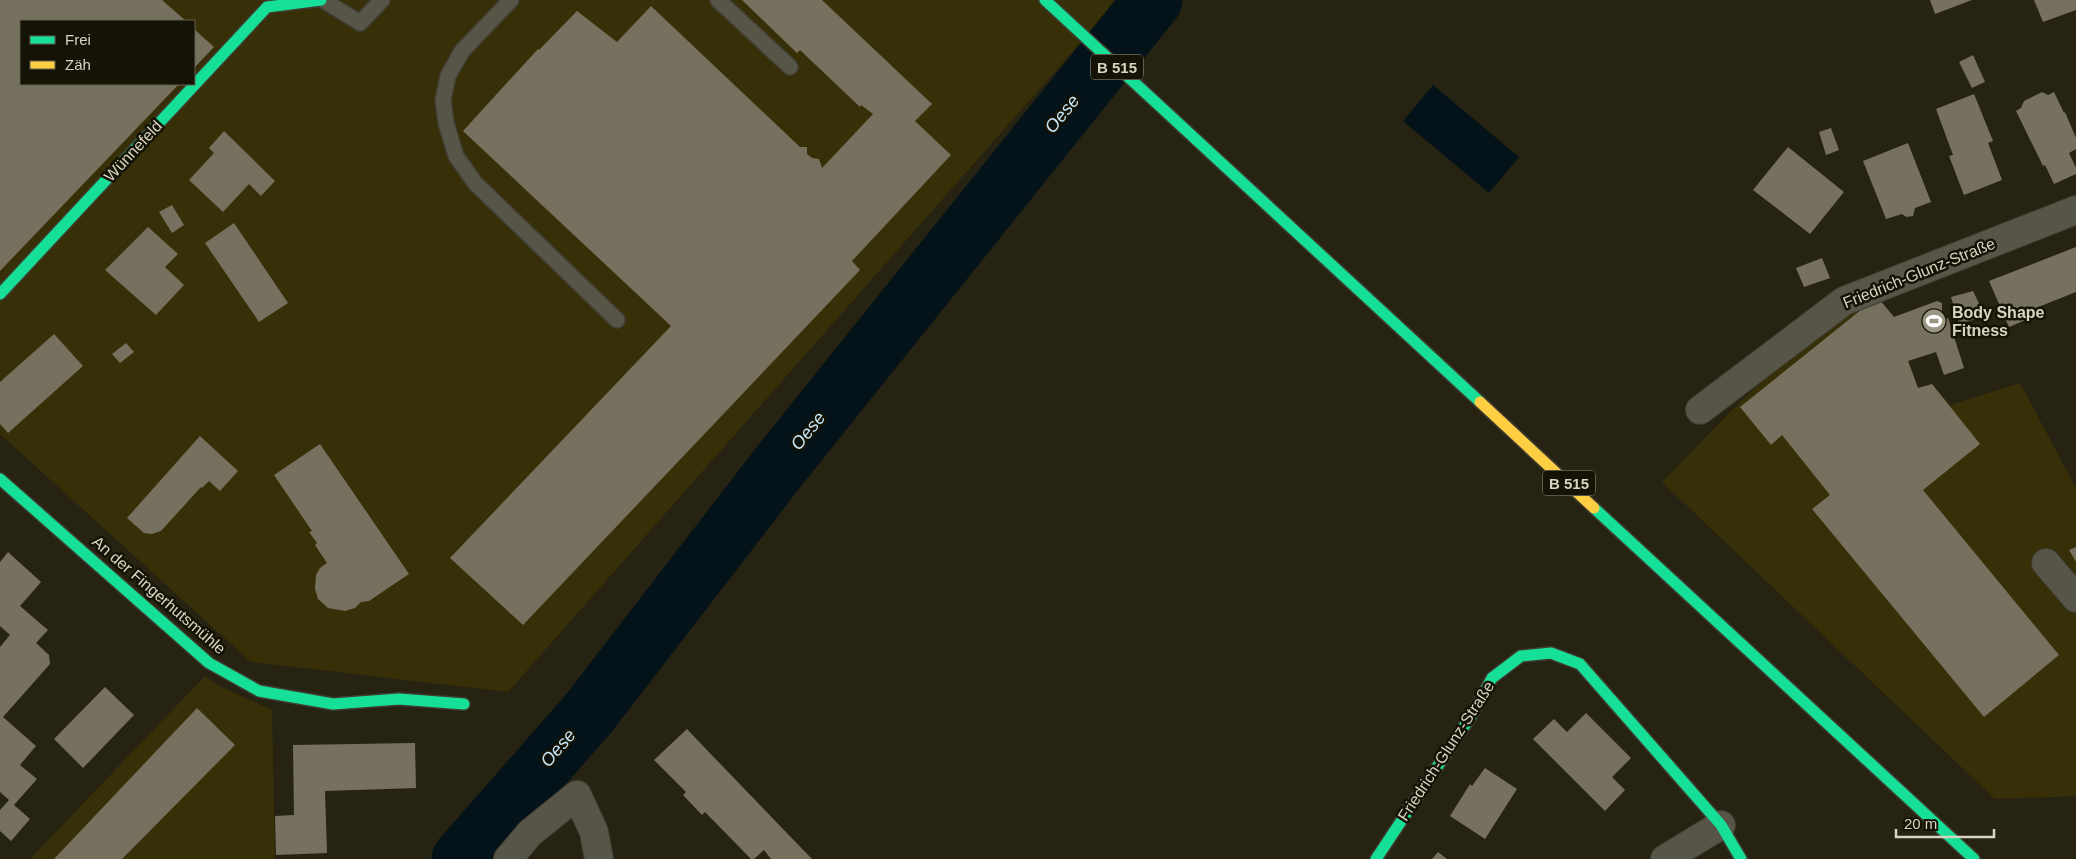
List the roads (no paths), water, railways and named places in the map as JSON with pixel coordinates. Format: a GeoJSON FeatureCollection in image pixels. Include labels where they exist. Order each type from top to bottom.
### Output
{"type":"FeatureCollection","features":[{"type":"Feature","properties":{"kind":"street","name":"Wünnefeld"},"geometry":{"type":"LineString","coordinates":[[195,81],[266,3],[322,0]]}},
{"type":"Feature","properties":{"kind":"street","name":"B 515"},"geometry":{"type":"LineString","coordinates":[[1045,0],[1974,859]]}},
{"type":"Feature","properties":{"kind":"street","name":"Wünnefeld"},"geometry":{"type":"LineString","coordinates":[[0,294],[191,85]]}},
{"type":"Feature","properties":{"kind":"street","name":"Friedrich-Glunz-Straße"},"geometry":{"type":"LineString","coordinates":[[1700,410],[1844,301],[2076,210]]}},
{"type":"Feature","properties":{"kind":"street","name":"An der Fingerhutsmühle"},"geometry":{"type":"LineString","coordinates":[[0,479],[210,663],[259,691],[333,704],[399,699],[464,704]]}},
{"type":"Feature","properties":{"kind":"street"},"geometry":{"type":"LineString","coordinates":[[2046,563],[2076,598]]}},
{"type":"Feature","properties":{"kind":"street","name":"Friedrich-Glunz-Straße"},"geometry":{"type":"LineString","coordinates":[[1376,859],[1473,713],[1492,678],[1521,656],[1551,653],[1580,664],[1721,825],[1741,859]]}},
{"type":"Feature","properties":{"kind":"street"},"geometry":{"type":"LineString","coordinates":[[508,859],[530,833],[577,795],[594,832],[599,859]]}},
{"type":"Feature","properties":{"kind":"street"},"geometry":{"type":"LineString","coordinates":[[1664,859],[1721,825]]}},
{"type":"Feature","properties":{"kind":"lane"},"geometry":{"type":"LineString","coordinates":[[322,0],[360,23],[382,0]]}},
{"type":"Feature","properties":{"kind":"lane"},"geometry":{"type":"LineString","coordinates":[[511,0],[462,51],[448,76],[444,100],[446,123],[456,156],[475,183],[617,320]]}},
{"type":"Feature","properties":{"kind":"lane"},"geometry":{"type":"LineString","coordinates":[[718,0],[790,67]]}},
{"type":"Feature","properties":{"kind":"waterway","name":"Oese"},"geometry":{"type":"LineString","coordinates":[[461,859],[589,713],[777,469],[1153,0]]}},
{"type":"Feature","properties":{"kind":"place","name":"Body Shape Fitness"},"geometry":{"type":"Point","coordinates":[1934,321]}}]}
